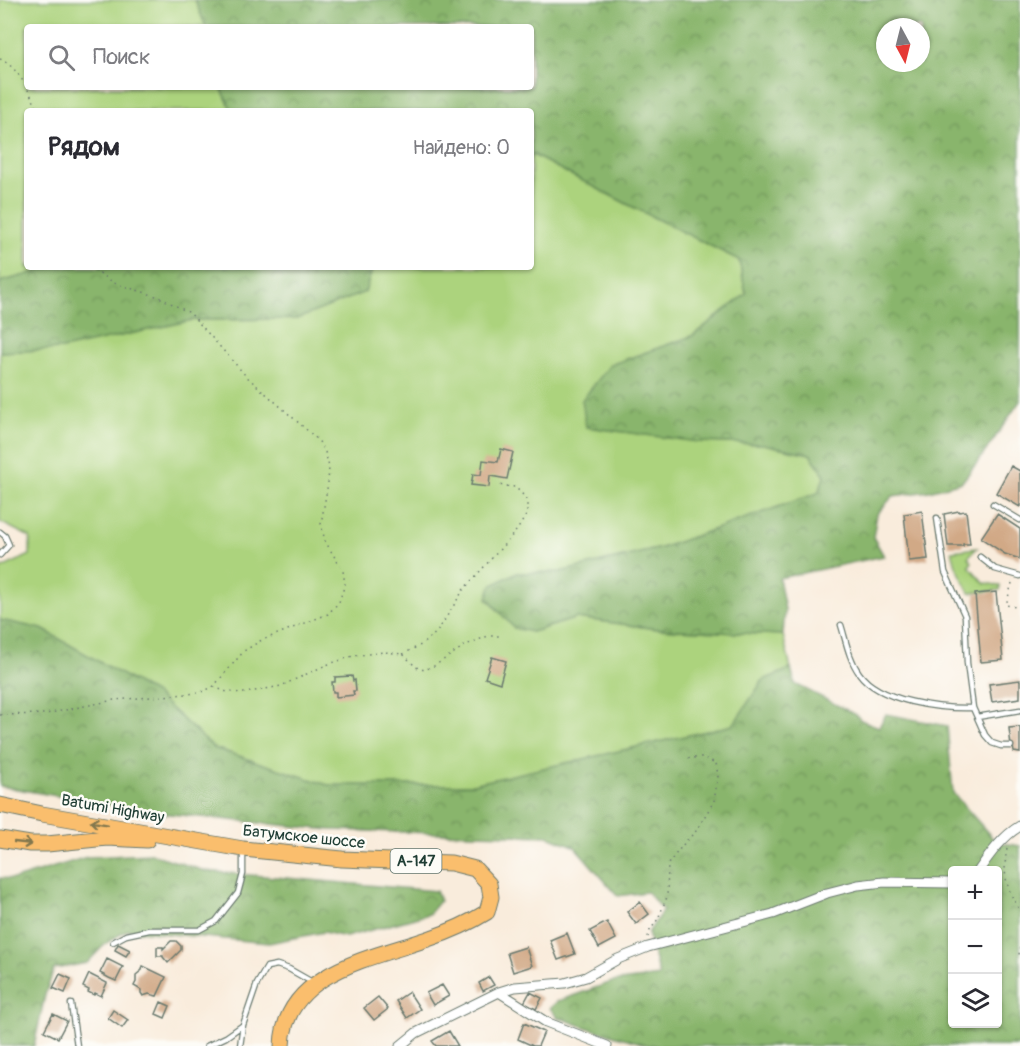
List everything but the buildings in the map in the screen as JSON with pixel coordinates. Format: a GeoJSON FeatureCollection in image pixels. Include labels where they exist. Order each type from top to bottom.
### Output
{"type":"FeatureCollection","features":[{"type":"Feature","properties":{"kind":"highway","name":"Batumi Highway"},"geometry":{"type":"LineString","coordinates":[[0,805],[219,845]]}},
{"type":"Feature","properties":{"kind":"highway"},"geometry":{"type":"LineString","coordinates":[[47,844],[60,832],[60,824],[55,816]]}},
{"type":"Feature","properties":{"kind":"highway","name":"Батумское шоссе"},"geometry":{"type":"LineString","coordinates":[[0,839],[47,844],[107,838],[219,845],[342,859],[451,863],[476,869],[489,884],[491,897],[487,912],[465,926],[355,962],[314,983],[299,999],[291,1012],[285,1025],[282,1046]]}},
{"type":"Feature","properties":{"kind":"street"},"geometry":{"type":"LineString","coordinates":[[982,866],[1010,832],[1020,826]]}},
{"type":"Feature","properties":{"kind":"street"},"geometry":{"type":"LineString","coordinates":[[400,1046],[416,1033],[499,992],[515,987],[565,983],[586,976],[618,959],[651,946],[773,914],[827,892],[884,882],[948,883]]}},
{"type":"Feature","properties":{"kind":"street"},"geometry":{"type":"LineString","coordinates":[[499,992],[546,1022],[607,1046]]}},
{"type":"Feature","properties":{"kind":"lane"},"geometry":{"type":"LineString","coordinates":[[993,504],[1020,520]]}},
{"type":"Feature","properties":{"kind":"lane"},"geometry":{"type":"LineString","coordinates":[[938,518],[945,572],[966,616],[973,708],[985,735],[992,743],[1011,746]]}},
{"type":"Feature","properties":{"kind":"lane"},"geometry":{"type":"LineString","coordinates":[[0,532],[5,536],[9,545],[0,555]]}},
{"type":"Feature","properties":{"kind":"lane"},"geometry":{"type":"LineString","coordinates":[[980,556],[995,569],[1017,576]]}},
{"type":"Feature","properties":{"kind":"lane"},"geometry":{"type":"LineString","coordinates":[[841,625],[850,658],[859,674],[874,687],[901,699],[926,705],[955,709],[973,708]]}},
{"type":"Feature","properties":{"kind":"lane"},"geometry":{"type":"LineString","coordinates":[[976,717],[1020,711]]}},
{"type":"Feature","properties":{"kind":"lane"},"geometry":{"type":"LineString","coordinates":[[113,942],[126,935],[149,930],[199,930],[216,921],[238,893],[243,874],[243,849]]}},
{"type":"Feature","properties":{"kind":"lane"},"geometry":{"type":"LineString","coordinates":[[240,1046],[243,1025],[257,984],[267,967],[277,965],[283,967],[314,983]]}},
{"type":"Feature","properties":{"kind":"lane"},"geometry":{"type":"LineString","coordinates":[[71,1004],[76,1046]]}},
{"type":"Feature","properties":{"kind":"lane"},"geometry":{"type":"LineString","coordinates":[[207,1046],[243,1025]]}},
{"type":"Feature","properties":{"kind":"path"},"geometry":{"type":"LineString","coordinates":[[0,59],[20,76],[24,83]]}},
{"type":"Feature","properties":{"kind":"path"},"geometry":{"type":"LineString","coordinates":[[28,90],[37,108]]}},
{"type":"Feature","properties":{"kind":"path"},"geometry":{"type":"LineString","coordinates":[[0,715],[46,714],[114,700],[199,693],[213,687],[244,651],[260,641],[328,614],[339,602],[345,584],[343,571],[325,541],[321,524],[329,467],[318,440],[246,376],[190,313],[159,297],[114,283],[95,270]]}},
{"type":"Feature","properties":{"kind":"path"},"geometry":{"type":"LineString","coordinates":[[213,687],[227,692],[246,693],[281,686],[326,665],[353,656],[384,652],[403,654],[421,645],[437,632],[464,589],[517,530],[527,514],[525,497],[515,487],[497,484]]}},
{"type":"Feature","properties":{"kind":"path"},"geometry":{"type":"LineString","coordinates":[[1017,576],[1006,605],[1020,608]]}},
{"type":"Feature","properties":{"kind":"path"},"geometry":{"type":"LineString","coordinates":[[403,654],[416,667],[424,670],[466,645],[488,636],[500,636]]}},
{"type":"Feature","properties":{"kind":"path"},"geometry":{"type":"LineString","coordinates":[[651,946],[648,938],[649,932],[658,919],[667,897],[668,864],[696,831],[714,801],[718,776],[716,763],[701,757],[686,759]]}},
{"type":"Feature","properties":{"kind":"path"},"geometry":{"type":"LineString","coordinates":[[1010,832],[1004,866],[1009,892],[1020,911]]}},
{"type":"Feature","properties":{"kind":"path"},"geometry":{"type":"LineString","coordinates":[[1020,946],[1020,957]]}},
{"type":"Feature","properties":{"kind":"green space"},"geometry":{"type":"Polygon","coordinates":[[[0,0],[195,0],[205,24],[24,24],[24,90],[222,90],[231,108],[24,108],[24,270],[44,270],[0,282],[0,0]]]}},
{"type":"Feature","properties":{"kind":"green space"},"geometry":{"type":"Polygon","coordinates":[[[195,0],[1020,0],[1020,401],[962,482],[929,491],[893,496],[877,514],[873,537],[884,556],[779,578],[785,610],[783,635],[658,629],[577,618],[532,632],[514,628],[487,598],[491,586],[515,573],[560,572],[661,548],[818,493],[825,475],[810,454],[763,444],[698,442],[586,427],[582,400],[610,365],[692,336],[746,294],[739,260],[534,156],[534,108],[231,108],[222,90],[534,90],[534,24],[205,24],[195,0]]]}},
{"type":"Feature","properties":{"kind":"green space"},"geometry":{"type":"Polygon","coordinates":[[[534,156],[739,260],[746,294],[692,336],[610,365],[698,442],[763,444],[810,454],[825,475],[818,493],[661,548],[560,572],[515,573],[487,598],[515,628],[532,632],[577,618],[658,629],[783,635],[791,669],[763,680],[734,725],[469,785],[328,785],[214,748],[154,693],[42,629],[0,620],[0,569],[30,555],[30,537],[0,522],[0,352],[62,349],[193,320],[297,319],[365,292],[372,270],[534,270],[534,156]]]}},
{"type":"Feature","properties":{"kind":"green space"},"geometry":{"type":"Polygon","coordinates":[[[44,270],[372,270],[365,292],[297,319],[193,320],[62,349],[0,352],[0,282],[44,270]]]}},
{"type":"Feature","properties":{"kind":"green space"},"geometry":{"type":"Polygon","coordinates":[[[977,548],[968,557],[972,562],[969,566],[985,584],[1000,586],[1000,590],[970,593],[956,566],[952,551],[977,548]]]}},
{"type":"Feature","properties":{"kind":"green space"},"geometry":{"type":"Polygon","coordinates":[[[0,620],[42,629],[154,693],[214,748],[328,785],[469,785],[733,725],[763,680],[791,669],[795,684],[855,714],[861,720],[879,727],[886,714],[947,726],[953,793],[996,842],[1020,846],[1020,1046],[648,1045],[557,1017],[550,1008],[558,1001],[612,982],[659,976],[648,933],[663,910],[647,892],[618,896],[574,846],[548,836],[331,830],[150,812],[0,786],[0,620]]]}},
{"type":"Feature","properties":{"kind":"green space"},"geometry":{"type":"Polygon","coordinates":[[[152,854],[205,871],[436,891],[440,901],[429,914],[346,937],[324,932],[269,943],[127,930],[105,944],[87,963],[54,969],[45,995],[34,1046],[0,1046],[0,878],[15,879],[87,857],[152,854]]]}}]}
